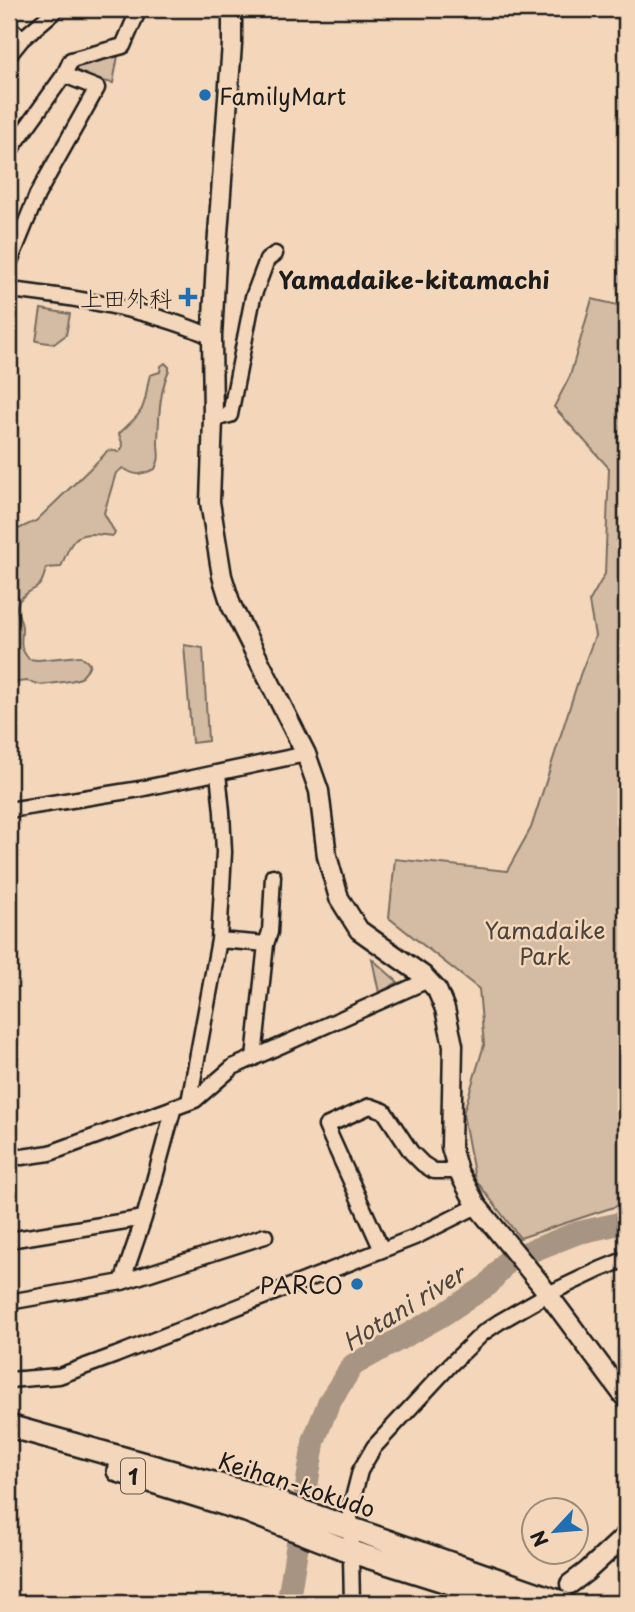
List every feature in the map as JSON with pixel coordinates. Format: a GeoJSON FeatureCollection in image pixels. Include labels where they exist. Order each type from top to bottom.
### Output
{"type":"FeatureCollection","features":[{"type":"Feature","properties":{"kind":"highway","name":"Keihan-kokudo"},"geometry":{"type":"LineString","coordinates":[[9,1426],[256,1505],[345,1549],[514,1603]]}},
{"type":"Feature","properties":{"kind":"highway","name":"Keihan-kokudo"},"geometry":{"type":"LineString","coordinates":[[9,1439],[128,1474],[344,1527],[567,1594]]}},
{"type":"Feature","properties":{"kind":"main road"},"geometry":{"type":"LineString","coordinates":[[232,9],[232,44],[212,337],[210,502],[222,576],[231,605],[306,754],[319,791],[327,856],[339,898],[359,930],[428,980],[437,990],[445,1009],[453,1045],[451,1147],[458,1171],[481,1211],[626,1399]]}},
{"type":"Feature","properties":{"kind":"main road"},"geometry":{"type":"LineString","coordinates":[[567,1594],[586,1572],[626,1535]]}},
{"type":"Feature","properties":{"kind":"street"},"geometry":{"type":"LineString","coordinates":[[9,55],[57,9]]}},
{"type":"Feature","properties":{"kind":"street"},"geometry":{"type":"LineString","coordinates":[[9,152],[65,75],[71,60],[122,46],[139,9]]}},
{"type":"Feature","properties":{"kind":"street"},"geometry":{"type":"LineString","coordinates":[[9,27],[22,40]]}},
{"type":"Feature","properties":{"kind":"street"},"geometry":{"type":"LineString","coordinates":[[9,264],[37,195],[97,88],[65,75]]}},
{"type":"Feature","properties":{"kind":"street"},"geometry":{"type":"LineString","coordinates":[[213,419],[230,415],[253,297],[267,260],[275,254]]}},
{"type":"Feature","properties":{"kind":"street"},"geometry":{"type":"LineString","coordinates":[[9,290],[60,296],[160,318],[212,337]]}},
{"type":"Feature","properties":{"kind":"street"},"geometry":{"type":"LineString","coordinates":[[9,810],[140,789],[306,754]]}},
{"type":"Feature","properties":{"kind":"street"},"geometry":{"type":"LineString","coordinates":[[189,1102],[219,940],[224,852],[218,773]]}},
{"type":"Feature","properties":{"kind":"street"},"geometry":{"type":"LineString","coordinates":[[254,1058],[270,932],[273,876]]}},
{"type":"Feature","properties":{"kind":"street"},"geometry":{"type":"LineString","coordinates":[[219,940],[267,944]]}},
{"type":"Feature","properties":{"kind":"street"},"geometry":{"type":"LineString","coordinates":[[9,1156],[50,1153],[195,1100],[233,1067],[428,980]]}},
{"type":"Feature","properties":{"kind":"street"},"geometry":{"type":"LineString","coordinates":[[382,1250],[326,1126],[370,1105],[384,1111],[411,1152],[423,1164],[433,1171],[458,1171]]}},
{"type":"Feature","properties":{"kind":"street"},"geometry":{"type":"LineString","coordinates":[[122,1282],[144,1217],[174,1107]]}},
{"type":"Feature","properties":{"kind":"street"},"geometry":{"type":"LineString","coordinates":[[9,1380],[60,1376],[481,1211]]}},
{"type":"Feature","properties":{"kind":"street"},"geometry":{"type":"LineString","coordinates":[[9,1240],[144,1217]]}},
{"type":"Feature","properties":{"kind":"street"},"geometry":{"type":"LineString","coordinates":[[9,1302],[122,1282],[265,1236]]}},
{"type":"Feature","properties":{"kind":"street"},"geometry":{"type":"LineString","coordinates":[[352,1603],[344,1527],[360,1471],[374,1447],[468,1346],[543,1288],[626,1259]]}},
{"type":"Feature","properties":{"kind":"green space"},"geometry":{"type":"Polygon","coordinates":[[[118,56],[113,83],[88,78],[73,71],[76,62],[118,56]]]}},
{"type":"Feature","properties":{"kind":"green space","name":"Yamadaike Park"},"geometry":{"type":"Polygon","coordinates":[[[592,299],[626,307],[626,1203],[520,1238],[475,1179],[463,1114],[484,1045],[479,989],[389,918],[395,859],[507,871],[531,828],[595,636],[589,602],[605,574],[609,468],[554,407],[570,376],[592,299]]]}},
{"type":"Feature","properties":{"kind":"green space"},"geometry":{"type":"Polygon","coordinates":[[[41,309],[70,314],[66,335],[54,344],[36,341],[41,309]]]}},
{"type":"Feature","properties":{"kind":"green space"},"geometry":{"type":"Polygon","coordinates":[[[165,363],[169,370],[161,397],[159,459],[155,469],[139,474],[123,468],[116,473],[104,513],[115,533],[113,536],[92,534],[78,537],[61,567],[46,568],[41,583],[17,604],[22,628],[22,648],[29,659],[80,656],[90,664],[81,678],[70,681],[42,685],[27,681],[9,683],[9,531],[36,521],[107,451],[119,452],[123,446],[119,434],[142,408],[150,375],[160,372],[165,363]]]}},
{"type":"Feature","properties":{"kind":"green space"},"geometry":{"type":"Polygon","coordinates":[[[184,645],[203,648],[208,741],[192,743],[184,645]]]}},
{"type":"Feature","properties":{"kind":"green space"},"geometry":{"type":"Polygon","coordinates":[[[372,959],[398,982],[379,993],[372,959]]]}},
{"type":"Feature","properties":{"kind":"waterway","name":"Hotani river"},"geometry":{"type":"LineString","coordinates":[[288,1603],[314,1440],[329,1402],[353,1365],[441,1316],[488,1285],[508,1260],[577,1233],[626,1222]]}},
{"type":"Feature","properties":{"kind":"place","name":"FamilyMart"},"geometry":{"type":"Point","coordinates":[205,95]}},
{"type":"Feature","properties":{"kind":"place","name":"上田外科"},"geometry":{"type":"Point","coordinates":[188,297]}},
{"type":"Feature","properties":{"kind":"place","name":"PARCO"},"geometry":{"type":"Point","coordinates":[357,1284]}},
{"type":"Feature","properties":{"kind":"district","name":"Yamadaike-kitamachi"},"geometry":{"type":"Point","coordinates":[414,279]}}]}
